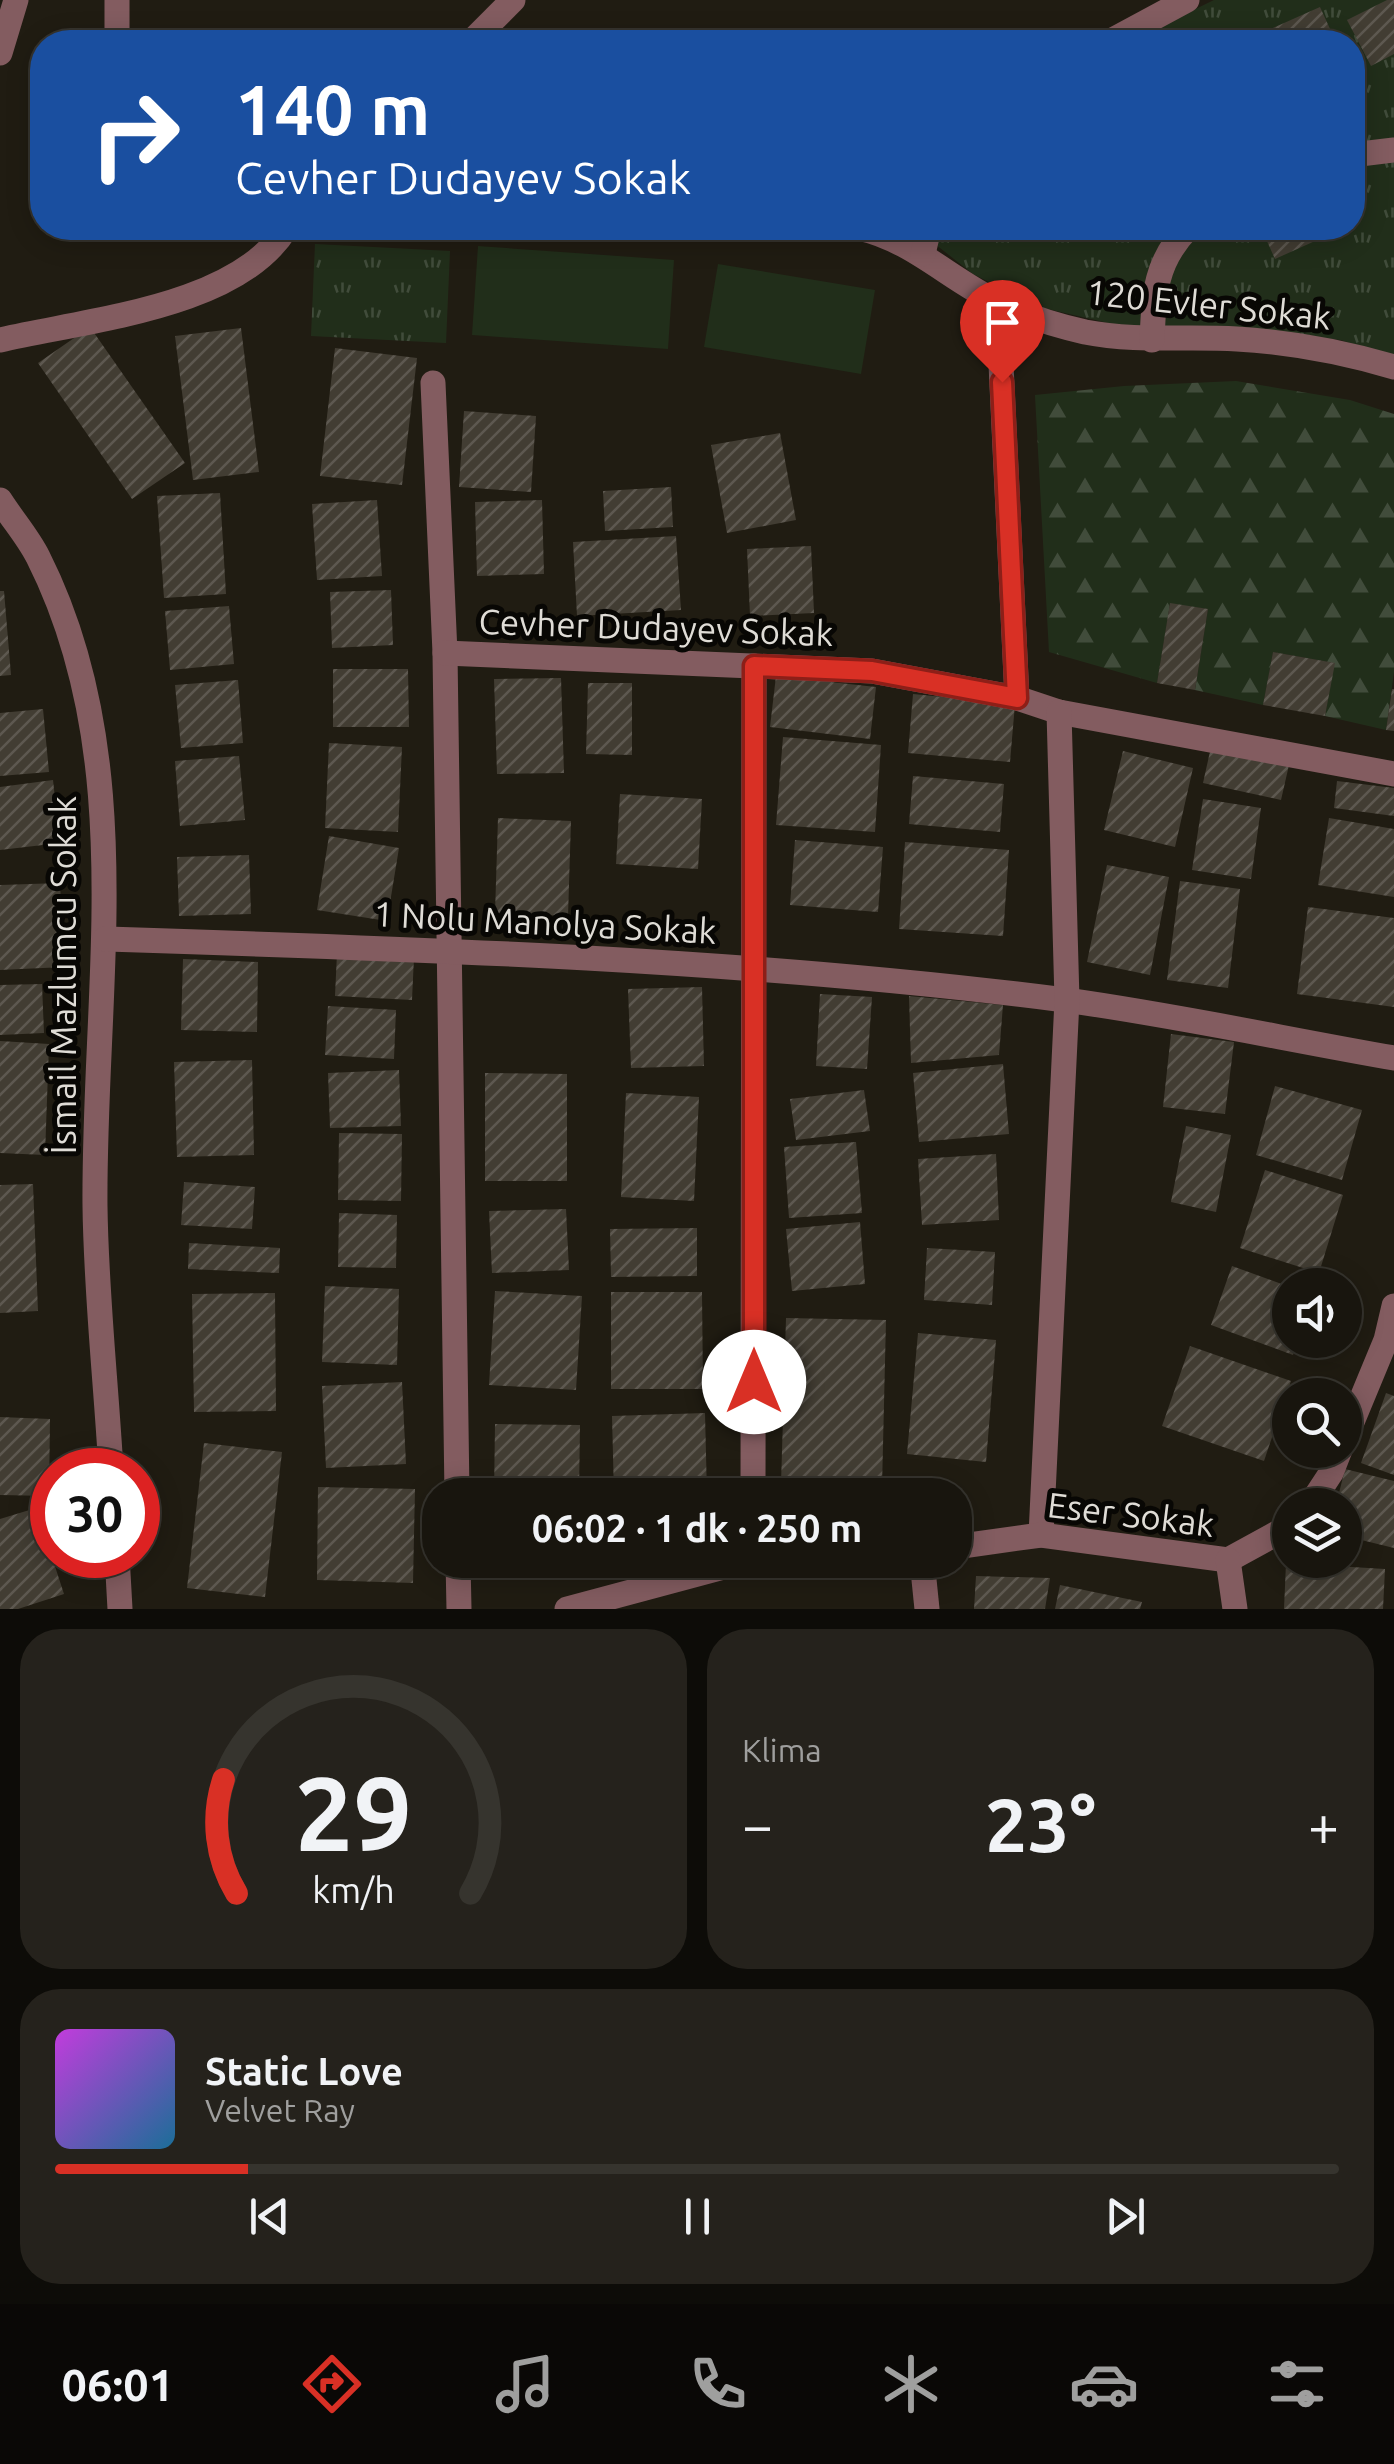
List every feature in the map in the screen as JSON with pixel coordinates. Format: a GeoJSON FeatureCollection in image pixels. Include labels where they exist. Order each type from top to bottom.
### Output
{"type":"FeatureCollection","features":[{"type":"Feature","properties":{"kind":"street"},"geometry":{"type":"LineString","coordinates":[[0,52],[16,0]]}},
{"type":"Feature","properties":{"kind":"street"},"geometry":{"type":"LineString","coordinates":[[117,30],[118,0]]}},
{"type":"Feature","properties":{"kind":"street"},"geometry":{"type":"LineString","coordinates":[[483,30],[513,0]]}},
{"type":"Feature","properties":{"kind":"street"},"geometry":{"type":"LineString","coordinates":[[1131,30],[1187,0]]}},
{"type":"Feature","properties":{"kind":"street"},"geometry":{"type":"LineString","coordinates":[[1365,153],[1394,150]]}},
{"type":"Feature","properties":{"kind":"street"},"geometry":{"type":"LineString","coordinates":[[0,340],[123,316],[193,293],[244,270],[272,250],[278,240]]}},
{"type":"Feature","properties":{"kind":"street","name":"120 Evler Sokak"},"geometry":{"type":"LineString","coordinates":[[894,240],[998,302],[1084,332],[1152,340],[1237,338],[1348,353],[1394,366]]}},
{"type":"Feature","properties":{"kind":"street"},"geometry":{"type":"LineString","coordinates":[[923,254],[926,240]]}},
{"type":"Feature","properties":{"kind":"street"},"geometry":{"type":"LineString","coordinates":[[1152,340],[1154,290],[1169,247],[1176,240]]}},
{"type":"Feature","properties":{"kind":"street"},"geometry":{"type":"LineString","coordinates":[[998,302],[1017,698]]}},
{"type":"Feature","properties":{"kind":"street"},"geometry":{"type":"LineString","coordinates":[[433,383],[445,653],[457,1478]]}},
{"type":"Feature","properties":{"kind":"street","name":"İsmail Mazlumcu Sokak"},"geometry":{"type":"LineString","coordinates":[[0,500],[37,556],[69,633],[90,713],[102,798],[105,939],[95,1206],[110,1448]]}},
{"type":"Feature","properties":{"kind":"street","name":"Cevher Dudayev Sokak"},"geometry":{"type":"LineString","coordinates":[[445,653],[872,671],[1017,698],[1059,712],[1394,774]]}},
{"type":"Feature","properties":{"kind":"street"},"geometry":{"type":"LineString","coordinates":[[753,1478],[754,666]]}},
{"type":"Feature","properties":{"kind":"street"},"geometry":{"type":"LineString","coordinates":[[1041,1535],[1067,1000],[1059,712]]}},
{"type":"Feature","properties":{"kind":"street","name":"1 Nolu Manolya Sokak"},"geometry":{"type":"LineString","coordinates":[[105,939],[450,950],[756,969],[1067,1000],[1394,1058]]}},
{"type":"Feature","properties":{"kind":"street"},"geometry":{"type":"LineString","coordinates":[[1362,1398],[1386,1340],[1394,1306]]}},
{"type":"Feature","properties":{"kind":"street","name":"Eser Sokak"},"geometry":{"type":"LineString","coordinates":[[972,1545],[1041,1535],[1228,1560],[1272,1536]]}},
{"type":"Feature","properties":{"kind":"street"},"geometry":{"type":"LineString","coordinates":[[1228,1560],[1235,1609]]}},
{"type":"Feature","properties":{"kind":"street"},"geometry":{"type":"LineString","coordinates":[[118,1578],[120,1609]]}},
{"type":"Feature","properties":{"kind":"street"},"geometry":{"type":"LineString","coordinates":[[458,1578],[459,1609]]}},
{"type":"Feature","properties":{"kind":"street"},"geometry":{"type":"LineString","coordinates":[[567,1609],[683,1578]]}},
{"type":"Feature","properties":{"kind":"street"},"geometry":{"type":"LineString","coordinates":[[924,1578],[927,1609]]}},
{"type":"Feature","properties":{"kind":"green space"},"geometry":{"type":"Polygon","coordinates":[[[1214,0],[1394,0],[1394,358],[1341,340],[1256,331],[1126,327],[1039,307],[973,274],[935,244],[937,240],[1365,240],[1365,30],[1153,30],[1214,0]]]}},
{"type":"Feature","properties":{"kind":"green space"},"geometry":{"type":"Polygon","coordinates":[[[315,244],[450,251],[446,343],[311,336],[315,244]]]}},
{"type":"Feature","properties":{"kind":"green space"},"geometry":{"type":"Polygon","coordinates":[[[478,246],[674,260],[668,349],[472,335],[478,246]]]}},
{"type":"Feature","properties":{"kind":"green space"},"geometry":{"type":"Polygon","coordinates":[[[718,264],[875,290],[861,374],[704,347],[718,264]]]}},
{"type":"Feature","properties":{"kind":"green space"},"geometry":{"type":"Polygon","coordinates":[[[1236,381],[1350,400],[1394,414],[1394,672],[1386,730],[1325,716],[1334,663],[1273,652],[1263,705],[1195,690],[1208,609],[1170,604],[1157,683],[1049,652],[1035,395],[1236,381]]]}},
{"type":"Feature","properties":{"kind":"building"},"geometry":{"type":"Polygon","coordinates":[[[1394,0],[1394,54],[1371,66],[1365,54],[1365,30],[1352,30],[1347,20],[1394,0]]]}},
{"type":"Feature","properties":{"kind":"building"},"geometry":{"type":"Polygon","coordinates":[[[1320,7],[1331,30],[1268,30],[1320,7]]]}},
{"type":"Feature","properties":{"kind":"building"},"geometry":{"type":"Polygon","coordinates":[[[1266,240],[1317,240],[1275,259],[1266,240]]]}},
{"type":"Feature","properties":{"kind":"building"},"geometry":{"type":"Polygon","coordinates":[[[90,327],[185,463],[132,499],[38,363],[90,327]]]}},
{"type":"Feature","properties":{"kind":"building"},"geometry":{"type":"Polygon","coordinates":[[[241,328],[259,472],[193,480],[175,336],[241,328]]]}},
{"type":"Feature","properties":{"kind":"building"},"geometry":{"type":"Polygon","coordinates":[[[335,348],[417,358],[402,485],[320,476],[335,348]]]}},
{"type":"Feature","properties":{"kind":"building"},"geometry":{"type":"Polygon","coordinates":[[[464,411],[536,416],[531,492],[459,487],[464,411]]]}},
{"type":"Feature","properties":{"kind":"building"},"geometry":{"type":"Polygon","coordinates":[[[780,433],[796,520],[727,533],[711,445],[780,433]]]}},
{"type":"Feature","properties":{"kind":"building"},"geometry":{"type":"Polygon","coordinates":[[[671,487],[673,527],[605,531],[603,491],[671,487]]]}},
{"type":"Feature","properties":{"kind":"building"},"geometry":{"type":"Polygon","coordinates":[[[220,493],[226,594],[164,598],[157,496],[220,493]]]}},
{"type":"Feature","properties":{"kind":"building"},"geometry":{"type":"Polygon","coordinates":[[[377,500],[382,576],[317,580],[312,504],[377,500]]]}},
{"type":"Feature","properties":{"kind":"building"},"geometry":{"type":"Polygon","coordinates":[[[542,500],[544,574],[477,576],[475,502],[542,500]]]}},
{"type":"Feature","properties":{"kind":"building"},"geometry":{"type":"Polygon","coordinates":[[[676,536],[681,610],[577,616],[573,542],[676,536]]]}},
{"type":"Feature","properties":{"kind":"building"},"geometry":{"type":"Polygon","coordinates":[[[811,546],[814,613],[750,616],[747,549],[811,546]]]}},
{"type":"Feature","properties":{"kind":"building"},"geometry":{"type":"Polygon","coordinates":[[[391,590],[393,645],[332,648],[330,592],[391,590]]]}},
{"type":"Feature","properties":{"kind":"building"},"geometry":{"type":"Polygon","coordinates":[[[0,591],[4,591],[11,675],[0,676],[0,591]]]}},
{"type":"Feature","properties":{"kind":"building"},"geometry":{"type":"Polygon","coordinates":[[[1170,603],[1208,609],[1195,690],[1157,683],[1170,603]]]}},
{"type":"Feature","properties":{"kind":"building"},"geometry":{"type":"Polygon","coordinates":[[[229,606],[234,664],[170,670],[165,611],[229,606]]]}},
{"type":"Feature","properties":{"kind":"building"},"geometry":{"type":"Polygon","coordinates":[[[1273,652],[1335,663],[1325,716],[1263,705],[1273,652]]]}},
{"type":"Feature","properties":{"kind":"building"},"geometry":{"type":"Polygon","coordinates":[[[333,669],[408,669],[409,727],[333,727],[333,669]]]}},
{"type":"Feature","properties":{"kind":"building"},"geometry":{"type":"Polygon","coordinates":[[[776,676],[876,687],[870,739],[770,727],[776,676]]]}},
{"type":"Feature","properties":{"kind":"building"},"geometry":{"type":"Polygon","coordinates":[[[561,678],[564,773],[497,774],[494,679],[561,678]]]}},
{"type":"Feature","properties":{"kind":"building"},"geometry":{"type":"Polygon","coordinates":[[[238,680],[243,743],[181,748],[175,685],[238,680]]]}},
{"type":"Feature","properties":{"kind":"building"},"geometry":{"type":"Polygon","coordinates":[[[588,683],[632,683],[632,755],[586,754],[588,683]]]}},
{"type":"Feature","properties":{"kind":"building"},"geometry":{"type":"Polygon","coordinates":[[[1394,689],[1394,731],[1386,730],[1394,689]]]}},
{"type":"Feature","properties":{"kind":"building"},"geometry":{"type":"Polygon","coordinates":[[[913,694],[1015,704],[1010,762],[908,753],[913,694]]]}},
{"type":"Feature","properties":{"kind":"building"},"geometry":{"type":"Polygon","coordinates":[[[43,709],[49,772],[0,776],[0,713],[43,709]]]}},
{"type":"Feature","properties":{"kind":"building"},"geometry":{"type":"Polygon","coordinates":[[[783,737],[881,745],[875,832],[776,825],[783,737]]]}},
{"type":"Feature","properties":{"kind":"building"},"geometry":{"type":"Polygon","coordinates":[[[329,743],[402,747],[398,832],[325,828],[329,743]]]}},
{"type":"Feature","properties":{"kind":"building"},"geometry":{"type":"Polygon","coordinates":[[[1211,747],[1289,765],[1281,800],[1203,783],[1211,747]]]}},
{"type":"Feature","properties":{"kind":"building"},"geometry":{"type":"Polygon","coordinates":[[[1123,751],[1193,768],[1175,847],[1104,830],[1123,751]]]}},
{"type":"Feature","properties":{"kind":"building"},"geometry":{"type":"Polygon","coordinates":[[[239,756],[245,820],[180,826],[175,761],[239,756]]]}},
{"type":"Feature","properties":{"kind":"building"},"geometry":{"type":"Polygon","coordinates":[[[913,776],[1004,784],[1000,832],[909,824],[913,776]]]}},
{"type":"Feature","properties":{"kind":"building"},"geometry":{"type":"Polygon","coordinates":[[[53,780],[60,843],[0,850],[0,787],[53,780]]]}},
{"type":"Feature","properties":{"kind":"building"},"geometry":{"type":"Polygon","coordinates":[[[1337,781],[1394,788],[1394,816],[1334,808],[1337,781]]]}},
{"type":"Feature","properties":{"kind":"building"},"geometry":{"type":"Polygon","coordinates":[[[620,794],[702,799],[698,869],[616,864],[620,794]]]}},
{"type":"Feature","properties":{"kind":"building"},"geometry":{"type":"Polygon","coordinates":[[[1203,799],[1261,808],[1251,879],[1192,870],[1203,799]]]}},
{"type":"Feature","properties":{"kind":"building"},"geometry":{"type":"Polygon","coordinates":[[[498,818],[571,821],[568,916],[495,913],[498,818]]]}},
{"type":"Feature","properties":{"kind":"building"},"geometry":{"type":"Polygon","coordinates":[[[1329,818],[1394,829],[1394,897],[1318,885],[1329,818]]]}},
{"type":"Feature","properties":{"kind":"building"},"geometry":{"type":"Polygon","coordinates":[[[329,836],[399,848],[387,921],[317,910],[329,836]]]}},
{"type":"Feature","properties":{"kind":"building"},"geometry":{"type":"Polygon","coordinates":[[[795,840],[883,847],[878,912],[790,905],[795,840]]]}},
{"type":"Feature","properties":{"kind":"building"},"geometry":{"type":"Polygon","coordinates":[[[905,842],[1009,850],[1003,936],[899,929],[905,842]]]}},
{"type":"Feature","properties":{"kind":"building"},"geometry":{"type":"Polygon","coordinates":[[[249,855],[251,914],[179,916],[177,857],[249,855]]]}},
{"type":"Feature","properties":{"kind":"building"},"geometry":{"type":"Polygon","coordinates":[[[1107,865],[1169,877],[1150,975],[1087,962],[1107,865]]]}},
{"type":"Feature","properties":{"kind":"building"},"geometry":{"type":"Polygon","coordinates":[[[1180,881],[1240,889],[1228,988],[1167,980],[1180,881]]]}},
{"type":"Feature","properties":{"kind":"building"},"geometry":{"type":"Polygon","coordinates":[[[60,883],[64,967],[0,970],[0,885],[60,883]]]}},
{"type":"Feature","properties":{"kind":"building"},"geometry":{"type":"Polygon","coordinates":[[[1308,907],[1394,918],[1394,1007],[1297,994],[1308,907]]]}},
{"type":"Feature","properties":{"kind":"building"},"geometry":{"type":"Polygon","coordinates":[[[337,953],[414,957],[412,1000],[335,996],[337,953]]]}},
{"type":"Feature","properties":{"kind":"building"},"geometry":{"type":"Polygon","coordinates":[[[183,959],[258,962],[257,1032],[181,1030],[183,959]]]}},
{"type":"Feature","properties":{"kind":"building"},"geometry":{"type":"Polygon","coordinates":[[[42,984],[44,1033],[0,1035],[0,985],[42,984]]]}},
{"type":"Feature","properties":{"kind":"building"},"geometry":{"type":"Polygon","coordinates":[[[702,987],[704,1066],[631,1068],[628,989],[702,987]]]}},
{"type":"Feature","properties":{"kind":"building"},"geometry":{"type":"Polygon","coordinates":[[[820,994],[872,997],[867,1069],[816,1066],[820,994]]]}},
{"type":"Feature","properties":{"kind":"building"},"geometry":{"type":"Polygon","coordinates":[[[909,996],[1003,1005],[999,1055],[911,1063],[909,996]]]}},
{"type":"Feature","properties":{"kind":"building"},"geometry":{"type":"Polygon","coordinates":[[[328,1006],[396,1010],[394,1059],[325,1055],[328,1006]]]}},
{"type":"Feature","properties":{"kind":"building"},"geometry":{"type":"Polygon","coordinates":[[[1171,1034],[1234,1042],[1225,1114],[1163,1107],[1171,1034]]]}},
{"type":"Feature","properties":{"kind":"building"},"geometry":{"type":"Polygon","coordinates":[[[0,1041],[49,1044],[45,1155],[0,1153],[0,1041]]]}},
{"type":"Feature","properties":{"kind":"building"},"geometry":{"type":"Polygon","coordinates":[[[252,1060],[254,1155],[177,1157],[174,1062],[252,1060]]]}},
{"type":"Feature","properties":{"kind":"building"},"geometry":{"type":"Polygon","coordinates":[[[1003,1064],[1009,1134],[919,1142],[913,1073],[1003,1064]]]}},
{"type":"Feature","properties":{"kind":"building"},"geometry":{"type":"Polygon","coordinates":[[[399,1070],[401,1126],[330,1128],[328,1073],[399,1070]]]}},
{"type":"Feature","properties":{"kind":"building"},"geometry":{"type":"Polygon","coordinates":[[[485,1073],[567,1074],[567,1181],[485,1181],[485,1073]]]}},
{"type":"Feature","properties":{"kind":"building"},"geometry":{"type":"Polygon","coordinates":[[[1275,1086],[1362,1110],[1342,1180],[1256,1155],[1275,1086]]]}},
{"type":"Feature","properties":{"kind":"building"},"geometry":{"type":"Polygon","coordinates":[[[864,1090],[870,1131],[796,1140],[790,1099],[864,1090]]]}},
{"type":"Feature","properties":{"kind":"building"},"geometry":{"type":"Polygon","coordinates":[[[626,1093],[699,1097],[694,1201],[621,1197],[626,1093]]]}},
{"type":"Feature","properties":{"kind":"building"},"geometry":{"type":"Polygon","coordinates":[[[1186,1126],[1231,1135],[1216,1212],[1171,1202],[1186,1126]]]}},
{"type":"Feature","properties":{"kind":"building"},"geometry":{"type":"Polygon","coordinates":[[[339,1133],[402,1134],[401,1201],[338,1200],[339,1133]]]}},
{"type":"Feature","properties":{"kind":"building"},"geometry":{"type":"Polygon","coordinates":[[[856,1142],[862,1213],[789,1218],[784,1147],[856,1142]]]}},
{"type":"Feature","properties":{"kind":"building"},"geometry":{"type":"Polygon","coordinates":[[[996,1154],[999,1220],[922,1225],[918,1159],[996,1154]]]}},
{"type":"Feature","properties":{"kind":"building"},"geometry":{"type":"Polygon","coordinates":[[[1265,1170],[1343,1195],[1321,1268],[1303,1268],[1240,1248],[1265,1170]]]}},
{"type":"Feature","properties":{"kind":"building"},"geometry":{"type":"Polygon","coordinates":[[[184,1182],[255,1187],[252,1229],[181,1225],[184,1182]]]}},
{"type":"Feature","properties":{"kind":"building"},"geometry":{"type":"Polygon","coordinates":[[[33,1184],[38,1311],[0,1313],[0,1185],[33,1184]]]}},
{"type":"Feature","properties":{"kind":"building"},"geometry":{"type":"Polygon","coordinates":[[[566,1209],[569,1270],[492,1273],[489,1211],[566,1209]]]}},
{"type":"Feature","properties":{"kind":"building"},"geometry":{"type":"Polygon","coordinates":[[[339,1213],[397,1215],[396,1268],[338,1267],[339,1213]]]}},
{"type":"Feature","properties":{"kind":"building"},"geometry":{"type":"Polygon","coordinates":[[[860,1222],[865,1284],[792,1291],[786,1229],[860,1222]]]}},
{"type":"Feature","properties":{"kind":"building"},"geometry":{"type":"Polygon","coordinates":[[[697,1228],[697,1276],[611,1277],[610,1229],[697,1228]]]}},
{"type":"Feature","properties":{"kind":"building"},"geometry":{"type":"Polygon","coordinates":[[[189,1243],[280,1248],[279,1273],[188,1269],[189,1243]]]}},
{"type":"Feature","properties":{"kind":"building"},"geometry":{"type":"Polygon","coordinates":[[[927,1248],[995,1252],[992,1305],[924,1300],[927,1248]]]}},
{"type":"Feature","properties":{"kind":"building"},"geometry":{"type":"Polygon","coordinates":[[[1232,1266],[1272,1280],[1272,1347],[1211,1325],[1232,1266]]]}},
{"type":"Feature","properties":{"kind":"building"},"geometry":{"type":"Polygon","coordinates":[[[325,1286],[399,1289],[397,1365],[322,1362],[325,1286]]]}},
{"type":"Feature","properties":{"kind":"building"},"geometry":{"type":"Polygon","coordinates":[[[495,1291],[582,1296],[576,1390],[489,1385],[495,1291]]]}},
{"type":"Feature","properties":{"kind":"building"},"geometry":{"type":"Polygon","coordinates":[[[611,1292],[702,1292],[703,1389],[611,1389],[611,1292]]]}},
{"type":"Feature","properties":{"kind":"building"},"geometry":{"type":"Polygon","coordinates":[[[275,1293],[276,1411],[194,1412],[192,1294],[275,1293]]]}},
{"type":"Feature","properties":{"kind":"building"},"geometry":{"type":"Polygon","coordinates":[[[786,1318],[886,1320],[882,1478],[781,1478],[786,1318]]]}},
{"type":"Feature","properties":{"kind":"building"},"geometry":{"type":"Polygon","coordinates":[[[918,1333],[996,1340],[986,1462],[907,1454],[918,1333]]]}},
{"type":"Feature","properties":{"kind":"building"},"geometry":{"type":"Polygon","coordinates":[[[1190,1346],[1282,1378],[1272,1378],[1272,1437],[1264,1461],[1162,1426],[1190,1346]]]}},
{"type":"Feature","properties":{"kind":"building"},"geometry":{"type":"Polygon","coordinates":[[[402,1382],[406,1464],[326,1468],[322,1386],[402,1382]]]}},
{"type":"Feature","properties":{"kind":"building"},"geometry":{"type":"Polygon","coordinates":[[[1386,1393],[1394,1396],[1394,1475],[1362,1460],[1386,1393]]]}},
{"type":"Feature","properties":{"kind":"building"},"geometry":{"type":"Polygon","coordinates":[[[705,1413],[707,1478],[614,1478],[612,1416],[705,1413]]]}},
{"type":"Feature","properties":{"kind":"building"},"geometry":{"type":"Polygon","coordinates":[[[0,1417],[50,1419],[50,1448],[30,1448],[30,1496],[0,1495],[0,1417]]]}},
{"type":"Feature","properties":{"kind":"building"},"geometry":{"type":"Polygon","coordinates":[[[495,1424],[580,1425],[579,1478],[494,1478],[495,1424]]]}},
{"type":"Feature","properties":{"kind":"building"},"geometry":{"type":"Polygon","coordinates":[[[204,1443],[282,1452],[265,1597],[187,1588],[204,1443]]]}},
{"type":"Feature","properties":{"kind":"building"},"geometry":{"type":"Polygon","coordinates":[[[1345,1469],[1394,1481],[1394,1548],[1362,1540],[1362,1488],[1340,1488],[1345,1469]]]}},
{"type":"Feature","properties":{"kind":"building"},"geometry":{"type":"Polygon","coordinates":[[[318,1487],[415,1489],[413,1583],[317,1580],[318,1487]]]}},
{"type":"Feature","properties":{"kind":"building"},"geometry":{"type":"Polygon","coordinates":[[[30,1510],[30,1578],[59,1578],[64,1594],[18,1609],[0,1609],[0,1519],[30,1510]]]}},
{"type":"Feature","properties":{"kind":"building"},"geometry":{"type":"Polygon","coordinates":[[[1362,1568],[1385,1569],[1383,1609],[1284,1609],[1285,1578],[1362,1578],[1362,1568]]]}},
{"type":"Feature","properties":{"kind":"building"},"geometry":{"type":"Polygon","coordinates":[[[976,1576],[1050,1578],[1045,1609],[974,1609],[976,1576]]]}},
{"type":"Feature","properties":{"kind":"building"},"geometry":{"type":"Polygon","coordinates":[[[1060,1585],[1142,1602],[1140,1609],[1055,1609],[1060,1585]]]}},
{"type":"Feature","properties":{"kind":"route"},"geometry":{"type":"LineString","coordinates":[[754,1382],[754,666],[872,671],[1017,698],[1002,382]]}}]}
